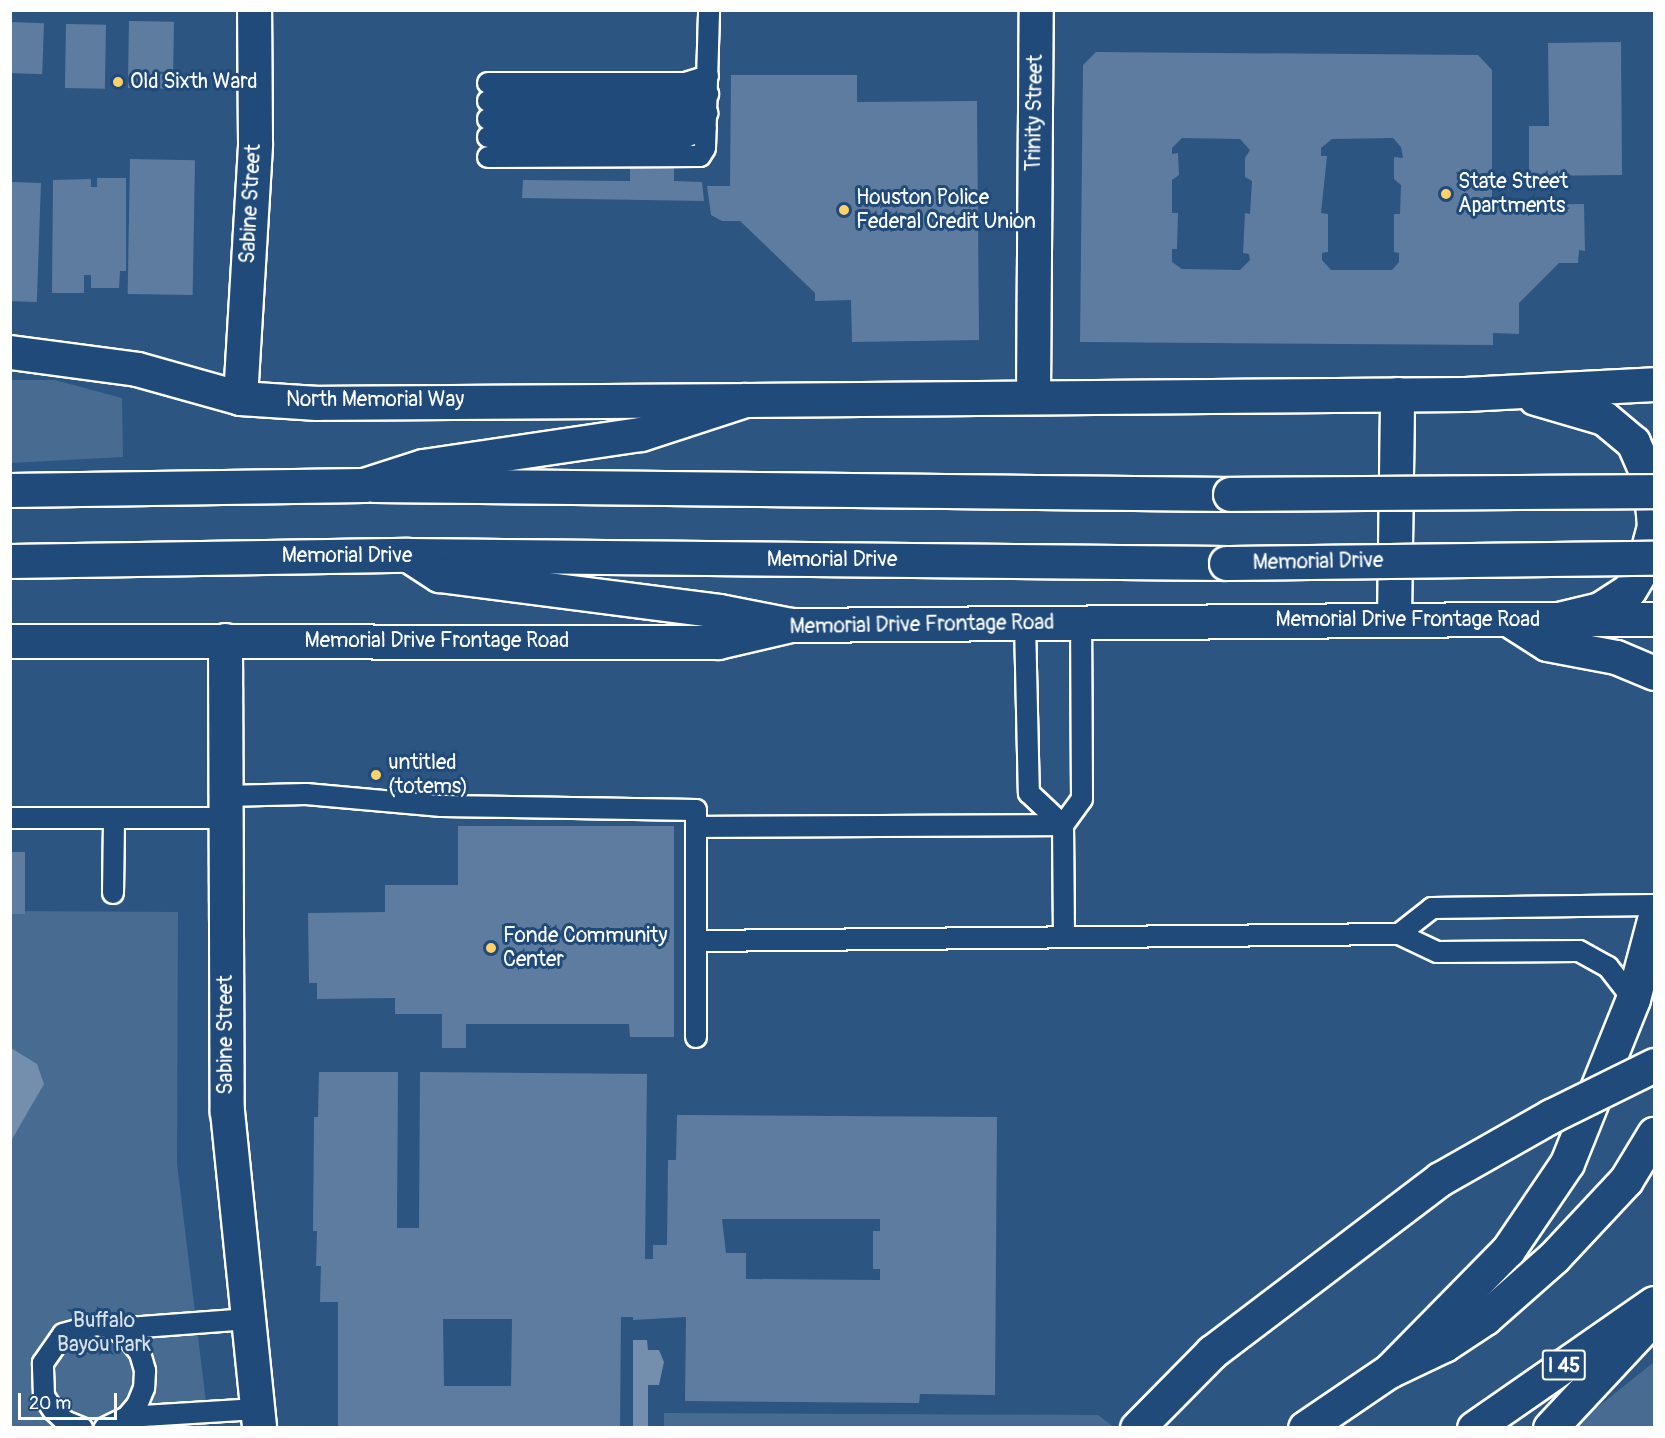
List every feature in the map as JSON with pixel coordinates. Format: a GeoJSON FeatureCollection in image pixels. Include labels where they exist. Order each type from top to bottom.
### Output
{"type":"FeatureCollection","features":[{"type":"Feature","properties":{"kind":"main road","name":"Sabine Street"},"geometry":{"type":"LineString","coordinates":[[240,398],[255,143],[254,10]]}},
{"type":"Feature","properties":{"kind":"main road","name":"Trinity Street"},"geometry":{"type":"LineString","coordinates":[[1033,396],[1036,10]]}},
{"type":"Feature","properties":{"kind":"main road","name":"North Memorial Way"},"geometry":{"type":"LineString","coordinates":[[10,352],[137,369],[240,398],[317,403],[745,400]]}},
{"type":"Feature","properties":{"kind":"main road"},"geometry":{"type":"LineString","coordinates":[[364,485],[423,466],[640,434],[745,400],[1510,393],[1605,384],[1654,384]]}},
{"type":"Feature","properties":{"kind":"main road"},"geometry":{"type":"LineString","coordinates":[[1510,393],[1604,418],[1633,442],[1650,481],[1654,526],[1643,567],[1629,590],[1600,609],[1558,619]]}},
{"type":"Feature","properties":{"kind":"main road"},"geometry":{"type":"LineString","coordinates":[[1394,619],[1397,394]]}},
{"type":"Feature","properties":{"kind":"main road"},"geometry":{"type":"LineString","coordinates":[[10,490],[364,485],[1230,494],[1654,491]]}},
{"type":"Feature","properties":{"kind":"main road"},"geometry":{"type":"LineString","coordinates":[[408,555],[439,575],[719,612],[791,625]]}},
{"type":"Feature","properties":{"kind":"main road","name":"Memorial Drive"},"geometry":{"type":"LineString","coordinates":[[10,561],[408,555],[1226,563],[1654,558]]}},
{"type":"Feature","properties":{"kind":"main road","name":"Memorial Drive Frontage Road"},"geometry":{"type":"LineString","coordinates":[[10,641],[718,642],[791,625],[1394,619],[1654,619]]}},
{"type":"Feature","properties":{"kind":"main road"},"geometry":{"type":"LineString","coordinates":[[1508,619],[1547,644],[1616,657],[1654,672]]}},
{"type":"Feature","properties":{"kind":"main road","name":"Sabine Street"},"geometry":{"type":"LineString","coordinates":[[225,640],[227,1111],[258,1418]]}},
{"type":"Feature","properties":{"kind":"main road"},"geometry":{"type":"LineString","coordinates":[[1389,1371],[1508,1250],[1567,1163],[1633,999],[1654,920]]}},
{"type":"Feature","properties":{"kind":"main road"},"geometry":{"type":"LineString","coordinates":[[1137,1428],[1212,1352],[1440,1179],[1551,1116],[1654,1065]]}},
{"type":"Feature","properties":{"kind":"main road"},"geometry":{"type":"LineString","coordinates":[[1305,1428],[1389,1371],[1444,1345],[1485,1318],[1537,1272],[1626,1180],[1654,1134]]}},
{"type":"Feature","properties":{"kind":"main road","name":"I 45"},"geometry":{"type":"LineString","coordinates":[[1474,1428],[1654,1303]]}},
{"type":"Feature","properties":{"kind":"main road"},"geometry":{"type":"LineString","coordinates":[[1550,1428],[1654,1316]]}},
{"type":"Feature","properties":{"kind":"lane"},"geometry":{"type":"LineString","coordinates":[[488,157],[690,158],[700,156],[705,148],[709,10]]}},
{"type":"Feature","properties":{"kind":"lane"},"geometry":{"type":"LineString","coordinates":[[685,103],[707,103],[682,139],[488,110],[685,103]]}},
{"type":"Feature","properties":{"kind":"lane"},"geometry":{"type":"LineString","coordinates":[[1064,937],[1063,825],[1082,799],[1081,622]]}},
{"type":"Feature","properties":{"kind":"lane"},"geometry":{"type":"LineString","coordinates":[[1025,623],[1029,793],[1063,825]]}},
{"type":"Feature","properties":{"kind":"lane"},"geometry":{"type":"LineString","coordinates":[[10,818],[114,819],[225,807],[306,795],[441,806],[696,810],[696,1037]]}},
{"type":"Feature","properties":{"kind":"lane"},"geometry":{"type":"LineString","coordinates":[[113,892],[114,819]]}},
{"type":"Feature","properties":{"kind":"lane"},"geometry":{"type":"LineString","coordinates":[[696,827],[1063,825]]}},
{"type":"Feature","properties":{"kind":"lane"},"geometry":{"type":"LineString","coordinates":[[1399,934],[1432,908],[1654,905]]}},
{"type":"Feature","properties":{"kind":"lane"},"geometry":{"type":"LineString","coordinates":[[696,941],[1399,934],[1437,952],[1579,951],[1608,967],[1633,999]]}},
{"type":"Feature","properties":{"kind":"lane"},"geometry":{"type":"LineString","coordinates":[[82,1428],[65,1421],[48,1403],[41,1380],[43,1363],[63,1334],[97,1325],[115,1329],[249,1319]]}},
{"type":"Feature","properties":{"kind":"lane"},"geometry":{"type":"LineString","coordinates":[[115,1329],[140,1353],[145,1371],[144,1388],[126,1417]]}},
{"type":"Feature","properties":{"kind":"lane"},"geometry":{"type":"LineString","coordinates":[[104,1428],[126,1417],[258,1418]]}},
{"type":"Feature","properties":{"kind":"green space"},"geometry":{"type":"Polygon","coordinates":[[[10,380],[55,380],[122,398],[123,457],[11,463],[10,380]]]}},
{"type":"Feature","properties":{"kind":"green space","name":"Buffalo Bayou Park"},"geometry":{"type":"Polygon","coordinates":[[[11,911],[178,912],[177,1164],[209,1427],[11,1428],[11,911]]]}},
{"type":"Feature","properties":{"kind":"green space"},"geometry":{"type":"Polygon","coordinates":[[[1654,1362],[1654,1427],[1577,1427],[1594,1410],[1654,1362]]]}},
{"type":"Feature","properties":{"kind":"green space"},"geometry":{"type":"Polygon","coordinates":[[[664,1413],[1098,1415],[1114,1427],[664,1428],[664,1413]]]}},
{"type":"Feature","properties":{"kind":"shaded area"},"geometry":{"type":"Polygon","coordinates":[[[11,1048],[37,1064],[44,1084],[11,1141],[11,1048]]]}},
{"type":"Feature","properties":{"kind":"shaded area"},"geometry":{"type":"Polygon","coordinates":[[[633,1340],[647,1340],[648,1350],[659,1350],[664,1362],[659,1385],[648,1385],[648,1427],[633,1426],[633,1340]]]}},
{"type":"Feature","properties":{"kind":"building"},"geometry":{"type":"Polygon","coordinates":[[[129,21],[174,22],[173,89],[128,88],[129,21]]]}},
{"type":"Feature","properties":{"kind":"building"},"geometry":{"type":"Polygon","coordinates":[[[10,22],[44,23],[42,74],[10,73],[10,22]]]}},
{"type":"Feature","properties":{"kind":"building"},"geometry":{"type":"Polygon","coordinates":[[[66,24],[106,25],[105,89],[65,88],[66,24]]]}},
{"type":"Feature","properties":{"kind":"building"},"geometry":{"type":"Polygon","coordinates":[[[1621,42],[1622,175],[1529,176],[1529,126],[1549,126],[1548,43],[1621,42]]]}},
{"type":"Feature","properties":{"kind":"building","name":"State Street Apartments"},"geometry":{"type":"Polygon","coordinates":[[[1096,52],[1478,55],[1492,70],[1492,205],[1584,204],[1585,251],[1579,250],[1578,263],[1559,263],[1519,303],[1519,334],[1493,333],[1493,345],[1080,342],[1083,65],[1096,52]],[[1182,138],[1172,148],[1172,154],[1178,153],[1179,175],[1172,180],[1172,213],[1178,213],[1177,249],[1172,249],[1172,262],[1182,269],[1240,270],[1250,260],[1249,254],[1243,253],[1245,213],[1250,214],[1252,181],[1245,177],[1245,158],[1250,150],[1240,139],[1182,138]],[[1393,138],[1332,139],[1321,148],[1321,156],[1327,156],[1321,213],[1328,214],[1328,252],[1322,253],[1322,260],[1331,270],[1392,270],[1399,262],[1399,253],[1394,252],[1394,214],[1400,214],[1401,185],[1394,179],[1394,157],[1403,158],[1401,147],[1393,138]]]}},
{"type":"Feature","properties":{"kind":"building"},"geometry":{"type":"Polygon","coordinates":[[[631,71],[674,72],[674,181],[702,182],[704,201],[522,198],[523,180],[630,181],[631,71]]]}},
{"type":"Feature","properties":{"kind":"building","name":"Houston Police Federal Credit Union"},"geometry":{"type":"Polygon","coordinates":[[[731,75],[857,75],[857,102],[977,101],[979,340],[852,342],[851,300],[815,301],[815,293],[740,221],[722,221],[711,215],[707,186],[730,186],[731,75]]]}},
{"type":"Feature","properties":{"kind":"building"},"geometry":{"type":"Polygon","coordinates":[[[130,159],[195,160],[193,295],[128,294],[130,159]]]}},
{"type":"Feature","properties":{"kind":"building"},"geometry":{"type":"Polygon","coordinates":[[[97,178],[126,178],[126,271],[120,271],[119,288],[91,288],[91,275],[84,275],[84,293],[52,293],[53,180],[91,179],[91,187],[97,187],[97,178]]]}},
{"type":"Feature","properties":{"kind":"building"},"geometry":{"type":"Polygon","coordinates":[[[10,182],[41,183],[37,302],[10,301],[10,182]]]}},
{"type":"Feature","properties":{"kind":"building","name":"Fonde Community Center"},"geometry":{"type":"Polygon","coordinates":[[[458,826],[674,826],[674,1037],[630,1037],[629,1024],[466,1024],[466,1048],[442,1048],[442,1014],[395,1014],[395,998],[317,999],[317,983],[309,983],[308,913],[385,912],[385,885],[458,885],[458,826]]]}},
{"type":"Feature","properties":{"kind":"building"},"geometry":{"type":"Polygon","coordinates":[[[10,852],[25,852],[25,914],[10,914],[10,852]]]}},
{"type":"Feature","properties":{"kind":"building"},"geometry":{"type":"Polygon","coordinates":[[[319,1072],[398,1072],[397,1228],[419,1228],[420,1072],[647,1074],[645,1259],[653,1259],[653,1245],[667,1245],[668,1160],[676,1160],[677,1115],[997,1117],[995,1395],[920,1394],[919,1403],[685,1401],[686,1317],[633,1320],[633,1317],[621,1317],[620,1428],[338,1426],[338,1302],[320,1302],[321,1266],[316,1266],[317,1231],[313,1231],[314,1117],[318,1117],[319,1072]],[[722,1219],[726,1253],[746,1253],[746,1279],[880,1280],[880,1269],[873,1269],[873,1231],[880,1231],[880,1219],[722,1219]],[[443,1319],[444,1386],[511,1386],[512,1319],[443,1319]]]}},
{"type":"Feature","properties":{"kind":"place","name":"Old Sixth Ward"},"geometry":{"type":"Point","coordinates":[118,82]}},
{"type":"Feature","properties":{"kind":"place","name":"State Street Apartments"},"geometry":{"type":"Point","coordinates":[1446,194]}},
{"type":"Feature","properties":{"kind":"place","name":"Houston Police Federal Credit Union"},"geometry":{"type":"Point","coordinates":[844,210]}},
{"type":"Feature","properties":{"kind":"place","name":"untitled (totems)"},"geometry":{"type":"Point","coordinates":[376,775]}},
{"type":"Feature","properties":{"kind":"place","name":"Fonde Community Center"},"geometry":{"type":"Point","coordinates":[491,948]}}]}
